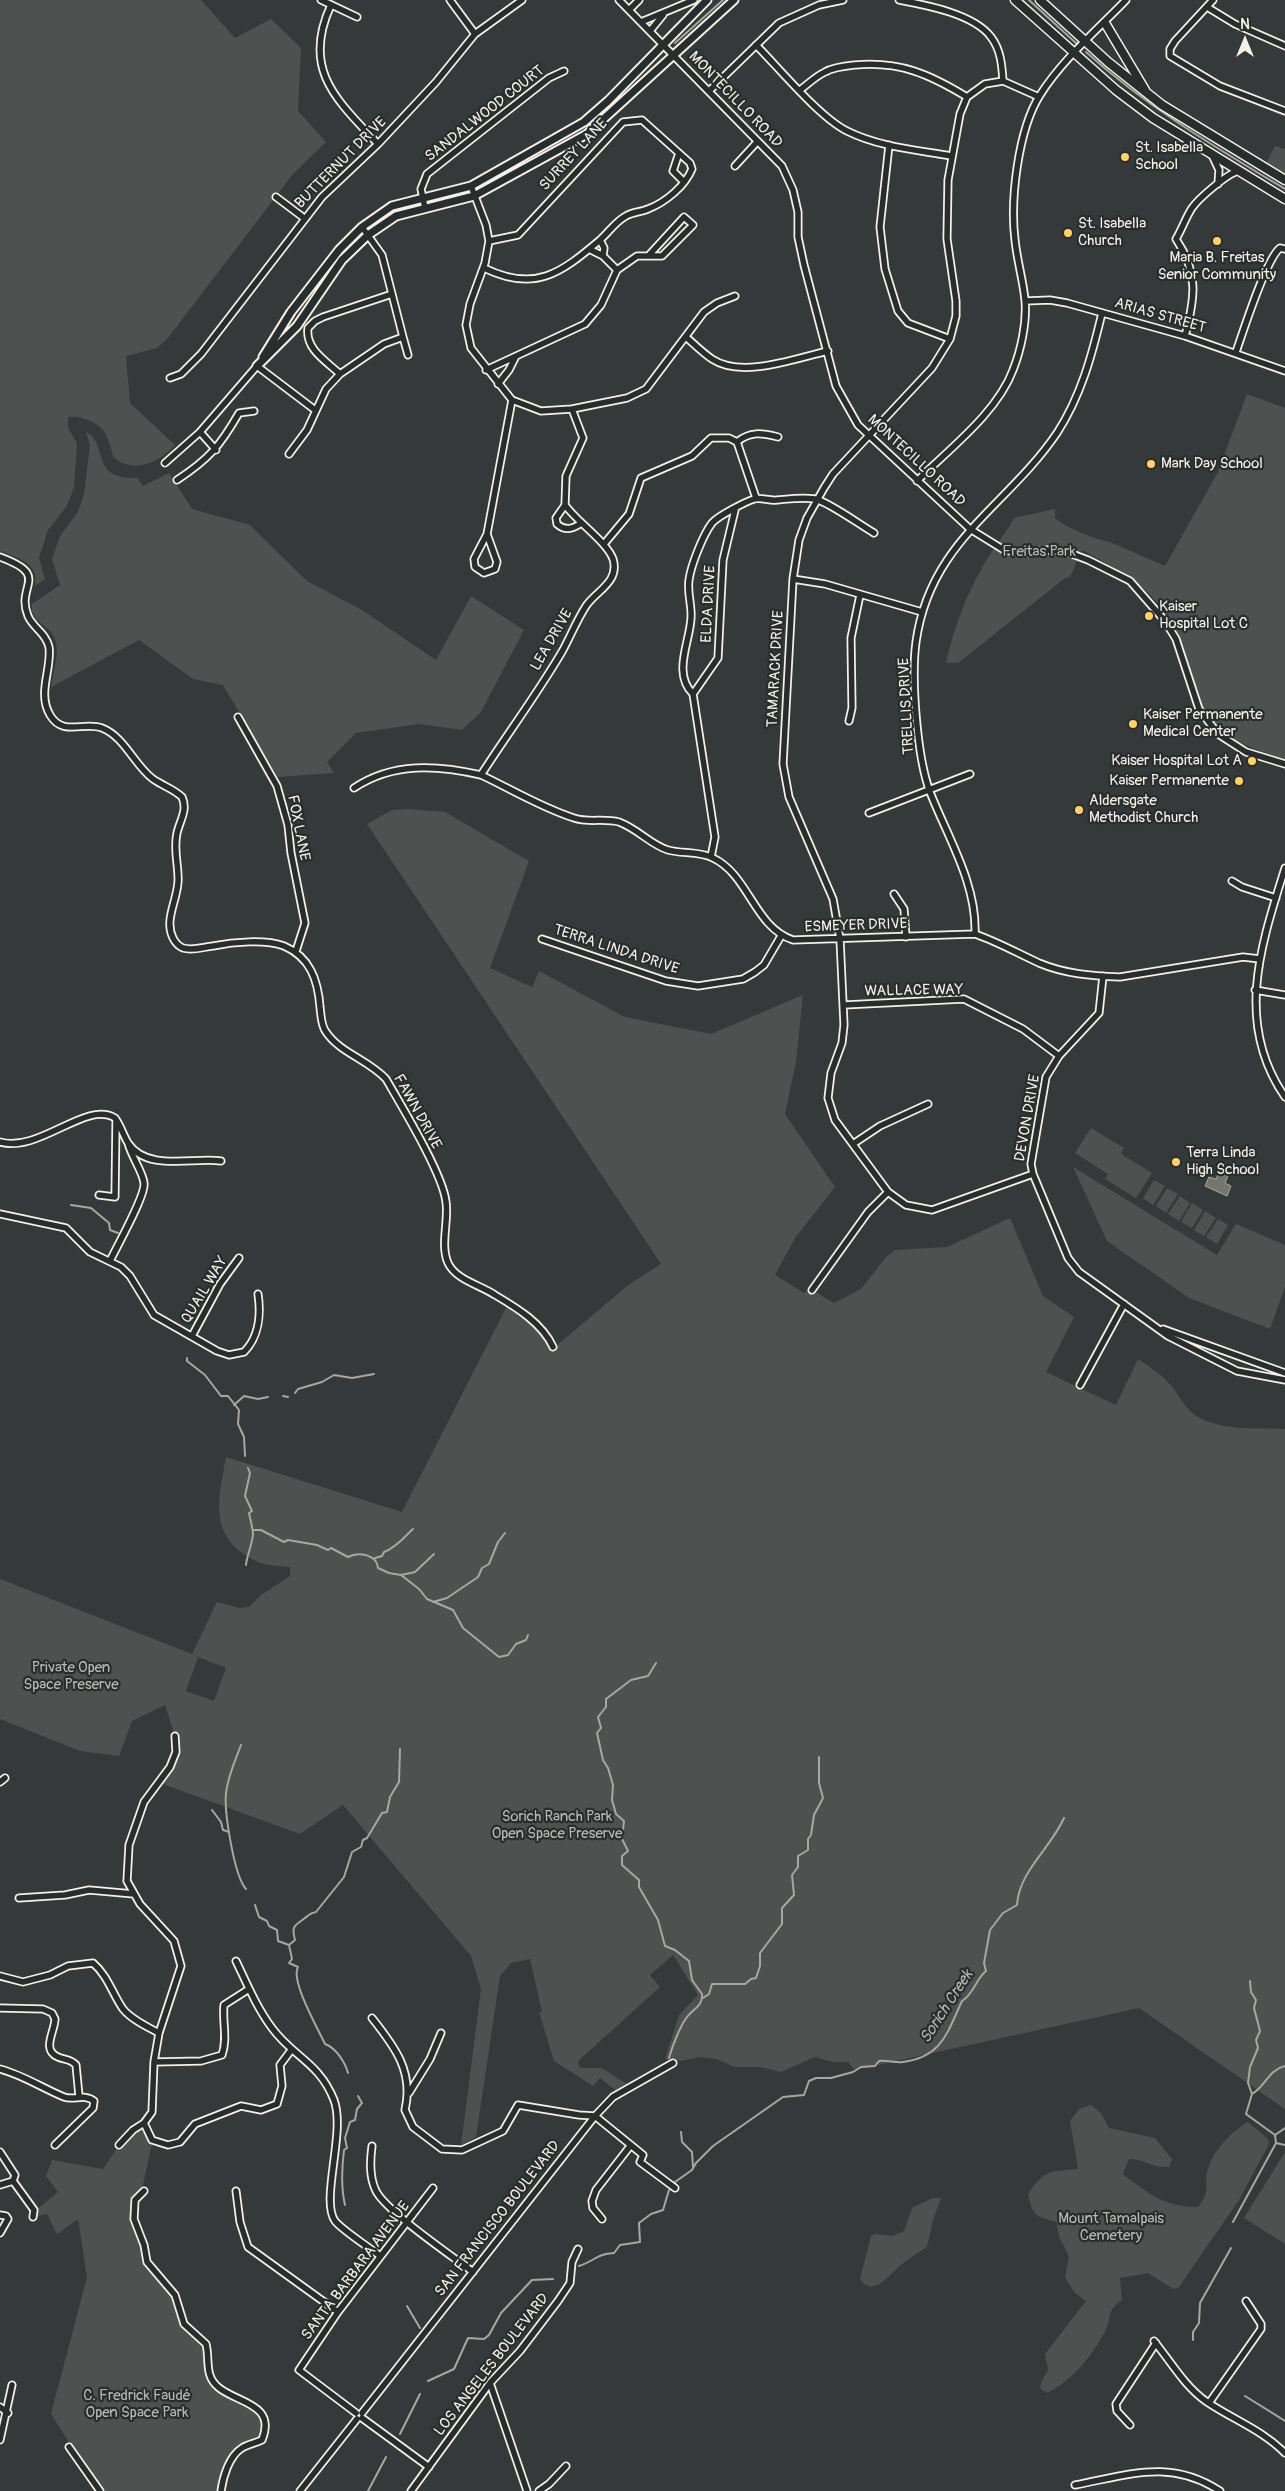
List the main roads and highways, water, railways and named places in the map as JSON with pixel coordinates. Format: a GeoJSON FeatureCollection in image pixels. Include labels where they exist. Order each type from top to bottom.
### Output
{"type":"FeatureCollection","features":[{"type":"Feature","properties":{"kind":"main road"},"geometry":{"type":"LineString","coordinates":[[1015,0],[1075,54],[1153,118],[1285,199]]}},
{"type":"Feature","properties":{"kind":"main road"},"geometry":{"type":"LineString","coordinates":[[1040,0],[1147,94],[1192,125],[1285,180]]}},
{"type":"Feature","properties":{"kind":"main road"},"geometry":{"type":"LineString","coordinates":[[1105,23],[1147,94]]}},
{"type":"Feature","properties":{"kind":"waterway"},"geometry":{"type":"LineString","coordinates":[[675,43],[723,0]]}},
{"type":"Feature","properties":{"kind":"waterway"},"geometry":{"type":"LineString","coordinates":[[1029,0],[1077,44]]}},
{"type":"Feature","properties":{"kind":"waterway"},"geometry":{"type":"LineString","coordinates":[[1086,52],[1133,91],[1157,108],[1207,142],[1285,189]]}},
{"type":"Feature","properties":{"kind":"waterway"},"geometry":{"type":"LineString","coordinates":[[71,1205],[91,1208],[109,1223],[110,1230],[118,1233]]}},
{"type":"Feature","properties":{"kind":"waterway"},"geometry":{"type":"LineString","coordinates":[[187,1358],[187,1361],[205,1375],[221,1396],[228,1396],[239,1410],[238,1424],[244,1437],[245,1456]]}},
{"type":"Feature","properties":{"kind":"waterway"},"geometry":{"type":"LineString","coordinates":[[295,1393],[298,1389],[322,1382],[334,1375],[352,1378],[374,1374]]}},
{"type":"Feature","properties":{"kind":"waterway"},"geometry":{"type":"LineString","coordinates":[[234,1405],[244,1396],[258,1399],[268,1397]]}},
{"type":"Feature","properties":{"kind":"waterway"},"geometry":{"type":"LineString","coordinates":[[283,1396],[288,1397]]}},
{"type":"Feature","properties":{"kind":"waterway"},"geometry":{"type":"LineString","coordinates":[[246,1565],[253,1533],[249,1513],[252,1511],[245,1496],[250,1473],[248,1468]]}},
{"type":"Feature","properties":{"kind":"waterway"},"geometry":{"type":"LineString","coordinates":[[375,1558],[382,1556],[384,1552],[397,1545],[413,1529]]}},
{"type":"Feature","properties":{"kind":"waterway"},"geometry":{"type":"LineString","coordinates":[[253,1530],[261,1530],[284,1542],[288,1540],[317,1545],[328,1550],[331,1548],[348,1557],[357,1554],[371,1557],[378,1568],[389,1573],[401,1575],[419,1589],[427,1599],[453,1610],[463,1628],[499,1657],[508,1655],[516,1644],[526,1640],[528,1635]]}},
{"type":"Feature","properties":{"kind":"waterway"},"geometry":{"type":"LineString","coordinates":[[433,1602],[447,1598],[478,1577],[482,1568],[489,1564],[498,1542],[505,1533]]}},
{"type":"Feature","properties":{"kind":"waterway"},"geometry":{"type":"LineString","coordinates":[[401,1575],[415,1572],[434,1554]]}},
{"type":"Feature","properties":{"kind":"waterway"},"geometry":{"type":"LineString","coordinates":[[656,1663],[648,1676],[631,1680],[606,1699],[606,1707],[598,1717],[601,1728],[597,1733],[603,1760],[608,1768],[613,1785],[612,1800],[616,1814],[624,1821],[622,1839],[628,1851],[622,1856],[622,1865],[639,1880],[639,1887],[658,1920],[665,1946],[675,1950],[689,1961],[692,1980],[702,1994],[700,2004],[687,2017],[682,2026],[669,2058]]}},
{"type":"Feature","properties":{"kind":"waterway"},"geometry":{"type":"LineString","coordinates":[[241,1745],[228,1781],[226,1802],[228,1828],[234,1858],[246,1889]]}},
{"type":"Feature","properties":{"kind":"waterway"},"geometry":{"type":"LineString","coordinates":[[348,2073],[340,2056],[325,2044],[311,2016],[298,1982],[298,1967],[289,1963],[292,1959],[289,1945],[295,1940],[293,1931],[295,1926],[310,1914],[316,1912],[344,1877],[352,1852],[361,1847],[363,1840],[367,1838],[382,1813],[387,1812],[390,1797],[399,1782],[400,1749]]}},
{"type":"Feature","properties":{"kind":"waterway"},"geometry":{"type":"LineString","coordinates":[[703,1998],[709,1994],[712,1984],[745,1984],[751,1979],[756,1978],[760,1966],[760,1953],[782,1924],[782,1908],[794,1895],[792,1875],[798,1867],[798,1856],[808,1850],[808,1839],[811,1835],[814,1815],[823,1798],[819,1783],[819,1757]]}},
{"type":"Feature","properties":{"kind":"waterway"},"geometry":{"type":"LineString","coordinates":[[212,1810],[221,1822],[223,1830],[229,1832]]}},
{"type":"Feature","properties":{"kind":"waterway","name":"Sorich Creek"},"geometry":{"type":"LineString","coordinates":[[675,2182],[692,2170],[696,2163],[713,2146],[783,2097],[804,2095],[809,2081],[816,2078],[831,2078],[853,2072],[861,2067],[875,2066],[879,2061],[900,2062],[916,2059],[927,2055],[935,2049],[942,2042],[962,2001],[969,1995],[979,1978],[986,1971],[984,1963],[990,1930],[1003,1913],[1017,1905],[1023,1881],[1064,1818]]}},
{"type":"Feature","properties":{"kind":"waterway"},"geometry":{"type":"LineString","coordinates":[[255,1905],[259,1917],[277,1930],[278,1941],[289,1945]]}},
{"type":"Feature","properties":{"kind":"waterway"},"geometry":{"type":"LineString","coordinates":[[1233,2222],[1276,2143],[1275,2135],[1246,2114],[1252,2094],[1248,2083],[1250,2067],[1258,2048],[1256,2040],[1260,2031],[1254,2008],[1256,2000],[1251,1992],[1250,1981]]}},
{"type":"Feature","properties":{"kind":"waterway"},"geometry":{"type":"LineString","coordinates":[[1252,2094],[1275,2071],[1285,2066]]}},
{"type":"Feature","properties":{"kind":"waterway"},"geometry":{"type":"LineString","coordinates":[[345,2205],[342,2177],[344,2150],[347,2148],[345,2138],[350,2122],[355,2120],[357,2109],[362,2103],[358,2096]]}},
{"type":"Feature","properties":{"kind":"waterway"},"geometry":{"type":"LineString","coordinates":[[1275,2135],[1285,2128]]}},
{"type":"Feature","properties":{"kind":"waterway"},"geometry":{"type":"LineString","coordinates":[[681,2132],[682,2142],[692,2152],[693,2167]]}},
{"type":"Feature","properties":{"kind":"waterway"},"geometry":{"type":"LineString","coordinates":[[1276,2143],[1285,2145]]}},
{"type":"Feature","properties":{"kind":"waterway","name":"Sorich Creek"},"geometry":{"type":"LineString","coordinates":[[579,2266],[599,2256],[614,2253],[620,2245],[640,2242],[639,2223],[651,2214],[663,2210],[669,2190]]}},
{"type":"Feature","properties":{"kind":"waterway"},"geometry":{"type":"LineString","coordinates":[[1193,2340],[1193,2332],[1199,2323],[1200,2303],[1231,2248]]}},
{"type":"Feature","properties":{"kind":"waterway","name":"Sorich Creek"},"geometry":{"type":"LineString","coordinates":[[428,2381],[454,2369],[468,2338],[484,2339],[489,2335],[501,2313],[532,2280],[553,2279]]}},
{"type":"Feature","properties":{"kind":"waterway"},"geometry":{"type":"LineString","coordinates":[[407,2306],[420,2328]]}},
{"type":"Feature","properties":{"kind":"waterway","name":"Sorich Creek"},"geometry":{"type":"LineString","coordinates":[[400,2434],[420,2394]]}},
{"type":"Feature","properties":{"kind":"waterway"},"geometry":{"type":"LineString","coordinates":[[1245,2396],[1285,2421]]}},
{"type":"Feature","properties":{"kind":"waterway","name":"Sorich Creek"},"geometry":{"type":"LineString","coordinates":[[368,2491],[386,2457]]}},
{"type":"Feature","properties":{"kind":"place","name":"St. Isabella School"},"geometry":{"type":"Point","coordinates":[1125,157]}},
{"type":"Feature","properties":{"kind":"place","name":"St. Isabella Church"},"geometry":{"type":"Point","coordinates":[1068,233]}},
{"type":"Feature","properties":{"kind":"place","name":"Maria B. Freitas Senior Community"},"geometry":{"type":"Point","coordinates":[1217,241]}},
{"type":"Feature","properties":{"kind":"place","name":"Mark Day School"},"geometry":{"type":"Point","coordinates":[1151,464]}},
{"type":"Feature","properties":{"kind":"place","name":"Kaiser Hospital Lot C"},"geometry":{"type":"Point","coordinates":[1149,616]}},
{"type":"Feature","properties":{"kind":"place","name":"Kaiser Permanente Medical Center"},"geometry":{"type":"Point","coordinates":[1133,724]}},
{"type":"Feature","properties":{"kind":"place","name":"Kaiser Hospital Lot A"},"geometry":{"type":"Point","coordinates":[1252,761]}},
{"type":"Feature","properties":{"kind":"place","name":"Kaiser Permanente"},"geometry":{"type":"Point","coordinates":[1239,781]}},
{"type":"Feature","properties":{"kind":"place","name":"Aldersgate Methodist Church"},"geometry":{"type":"Point","coordinates":[1079,810]}},
{"type":"Feature","properties":{"kind":"place","name":"Terra Linda High School"},"geometry":{"type":"Point","coordinates":[1176,1162]}},
{"type":"Feature","properties":{"kind":"park label","name":"Freitas Park"},"geometry":{"type":"Point","coordinates":[1039,552]}},
{"type":"Feature","properties":{"kind":"park label","name":"Private Open Space Preserve"},"geometry":{"type":"Point","coordinates":[71,1676]}},
{"type":"Feature","properties":{"kind":"park label","name":"Sorich Ranch Park Open Space Preserve"},"geometry":{"type":"Point","coordinates":[557,1826]}},
{"type":"Feature","properties":{"kind":"park label","name":"Mount Tamalpais Cemetery"},"geometry":{"type":"Point","coordinates":[1111,2228]}},
{"type":"Feature","properties":{"kind":"park label","name":"C. Fredrick Faudé Open Space Park"},"geometry":{"type":"Point","coordinates":[137,2404]}}]}
